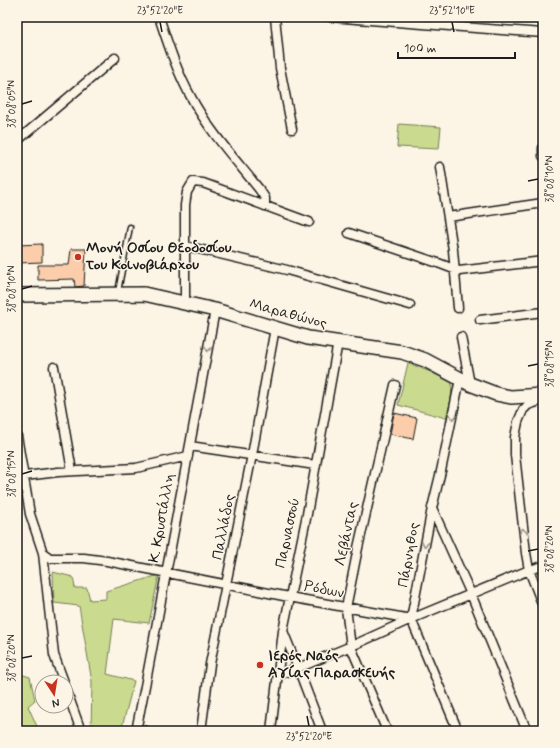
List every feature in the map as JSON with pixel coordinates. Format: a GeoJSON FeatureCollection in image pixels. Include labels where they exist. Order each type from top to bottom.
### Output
{"type":"FeatureCollection","features":[{"type":"Feature","properties":{"kind":"main road","name":"Μαραθώνος"},"geometry":{"type":"LineString","coordinates":[[17,295],[144,294],[215,310],[308,338],[410,354],[465,381],[496,394],[511,397],[543,395]]}},
{"type":"Feature","properties":{"kind":"street"},"geometry":{"type":"LineString","coordinates":[[159,17],[171,53],[191,97],[216,137],[259,189],[264,198],[265,206]]}},
{"type":"Feature","properties":{"kind":"street"},"geometry":{"type":"LineString","coordinates":[[275,17],[280,68],[292,129]]}},
{"type":"Feature","properties":{"kind":"street"},"geometry":{"type":"LineString","coordinates":[[330,17],[543,33]]}},
{"type":"Feature","properties":{"kind":"street"},"geometry":{"type":"LineString","coordinates":[[17,141],[115,58]]}},
{"type":"Feature","properties":{"kind":"street"},"geometry":{"type":"LineString","coordinates":[[543,148],[543,156]]}},
{"type":"Feature","properties":{"kind":"street"},"geometry":{"type":"LineString","coordinates":[[440,167],[455,270],[458,308]]}},
{"type":"Feature","properties":{"kind":"street"},"geometry":{"type":"LineString","coordinates":[[186,304],[186,205],[187,192],[192,182],[203,183],[309,222]]}},
{"type":"Feature","properties":{"kind":"street"},"geometry":{"type":"LineString","coordinates":[[448,217],[543,203]]}},
{"type":"Feature","properties":{"kind":"street"},"geometry":{"type":"LineString","coordinates":[[349,233],[455,270],[462,271],[543,261]]}},
{"type":"Feature","properties":{"kind":"street"},"geometry":{"type":"LineString","coordinates":[[186,246],[287,270],[410,304]]}},
{"type":"Feature","properties":{"kind":"street","name":"Κ. Κρυστάλλη"},"geometry":{"type":"LineString","coordinates":[[136,730],[215,310]]}},
{"type":"Feature","properties":{"kind":"street"},"geometry":{"type":"LineString","coordinates":[[480,320],[543,312]]}},
{"type":"Feature","properties":{"kind":"street","name":"Παλλάδος"},"geometry":{"type":"LineString","coordinates":[[201,731],[210,664],[252,455],[275,328]]}},
{"type":"Feature","properties":{"kind":"street"},"geometry":{"type":"LineString","coordinates":[[461,337],[465,381]]}},
{"type":"Feature","properties":{"kind":"street","name":"Παρνασσού"},"geometry":{"type":"LineString","coordinates":[[271,731],[283,631],[307,514],[338,342]]}},
{"type":"Feature","properties":{"kind":"street"},"geometry":{"type":"LineString","coordinates":[[54,367],[72,471]]}},
{"type":"Feature","properties":{"kind":"street","name":"Πάρνηθος"},"geometry":{"type":"LineString","coordinates":[[411,619],[432,508],[465,381]]}},
{"type":"Feature","properties":{"kind":"street","name":"Λεβάντας"},"geometry":{"type":"LineString","coordinates":[[387,731],[351,647],[346,608],[395,385]]}},
{"type":"Feature","properties":{"kind":"street"},"geometry":{"type":"LineString","coordinates":[[543,399],[528,405],[523,410],[519,418],[515,437],[515,455],[526,553],[529,570],[543,606]]}},
{"type":"Feature","properties":{"kind":"street"},"geometry":{"type":"LineString","coordinates":[[17,436],[20,477],[43,553],[54,655],[61,674]]}},
{"type":"Feature","properties":{"kind":"street"},"geometry":{"type":"LineString","coordinates":[[190,446],[315,465]]}},
{"type":"Feature","properties":{"kind":"street"},"geometry":{"type":"LineString","coordinates":[[20,477],[72,471],[136,468],[188,456]]}},
{"type":"Feature","properties":{"kind":"street"},"geometry":{"type":"LineString","coordinates":[[432,508],[471,594],[527,731]]}},
{"type":"Feature","properties":{"kind":"street","name":"Ρόδων"},"geometry":{"type":"LineString","coordinates":[[43,553],[50,558],[84,558],[120,563],[346,608],[411,619]]}},
{"type":"Feature","properties":{"kind":"street"},"geometry":{"type":"LineString","coordinates":[[278,675],[351,647],[411,619],[529,570],[543,566]]}},
{"type":"Feature","properties":{"kind":"street"},"geometry":{"type":"LineString","coordinates":[[411,619],[458,731]]}},
{"type":"Feature","properties":{"kind":"street"},"geometry":{"type":"LineString","coordinates":[[283,631],[322,731]]}},
{"type":"Feature","properties":{"kind":"street"},"geometry":{"type":"LineString","coordinates":[[74,711],[81,731]]}},
{"type":"Feature","properties":{"kind":"street"},"geometry":{"type":"LineString","coordinates":[[136,730],[146,731]]}},
{"type":"Feature","properties":{"kind":"lane"},"geometry":{"type":"LineString","coordinates":[[117,295],[130,227]]}},
{"type":"Feature","properties":{"kind":"green space"},"geometry":{"type":"Polygon","coordinates":[[[399,124],[441,127],[439,149],[397,147],[399,124]]]}},
{"type":"Feature","properties":{"kind":"green space"},"geometry":{"type":"Polygon","coordinates":[[[408,363],[433,373],[452,383],[451,400],[446,418],[398,405],[408,363]]]}},
{"type":"Feature","properties":{"kind":"green space"},"geometry":{"type":"Polygon","coordinates":[[[53,572],[73,577],[75,588],[87,588],[90,600],[106,599],[106,591],[159,575],[149,623],[114,619],[107,674],[134,681],[121,731],[91,731],[92,682],[79,606],[54,603],[53,572]]]}},
{"type":"Feature","properties":{"kind":"green space"},"geometry":{"type":"Polygon","coordinates":[[[17,673],[30,677],[34,701],[28,706],[39,731],[17,731],[17,673]]]}},
{"type":"Feature","properties":{"kind":"building"},"geometry":{"type":"Polygon","coordinates":[[[42,244],[42,262],[18,263],[17,245],[42,244]]]}},
{"type":"Feature","properties":{"kind":"building","name":"Μονή Οσίου Θεοδοσίου του Κοινοβιάρχου"},"geometry":{"type":"Polygon","coordinates":[[[71,249],[86,249],[84,286],[75,287],[74,279],[38,280],[38,265],[69,265],[71,249]]]}},
{"type":"Feature","properties":{"kind":"building"},"geometry":{"type":"Polygon","coordinates":[[[394,413],[417,418],[413,439],[390,434],[394,413]]]}},
{"type":"Feature","properties":{"kind":"place","name":"Μονή Οσίου Θεοδοσίου του Κοινοβιάρχου"},"geometry":{"type":"Point","coordinates":[78,257]}},
{"type":"Feature","properties":{"kind":"place","name":"Ιερός Ναός Αγίας Παρασκευής"},"geometry":{"type":"Point","coordinates":[260,665]}}]}
